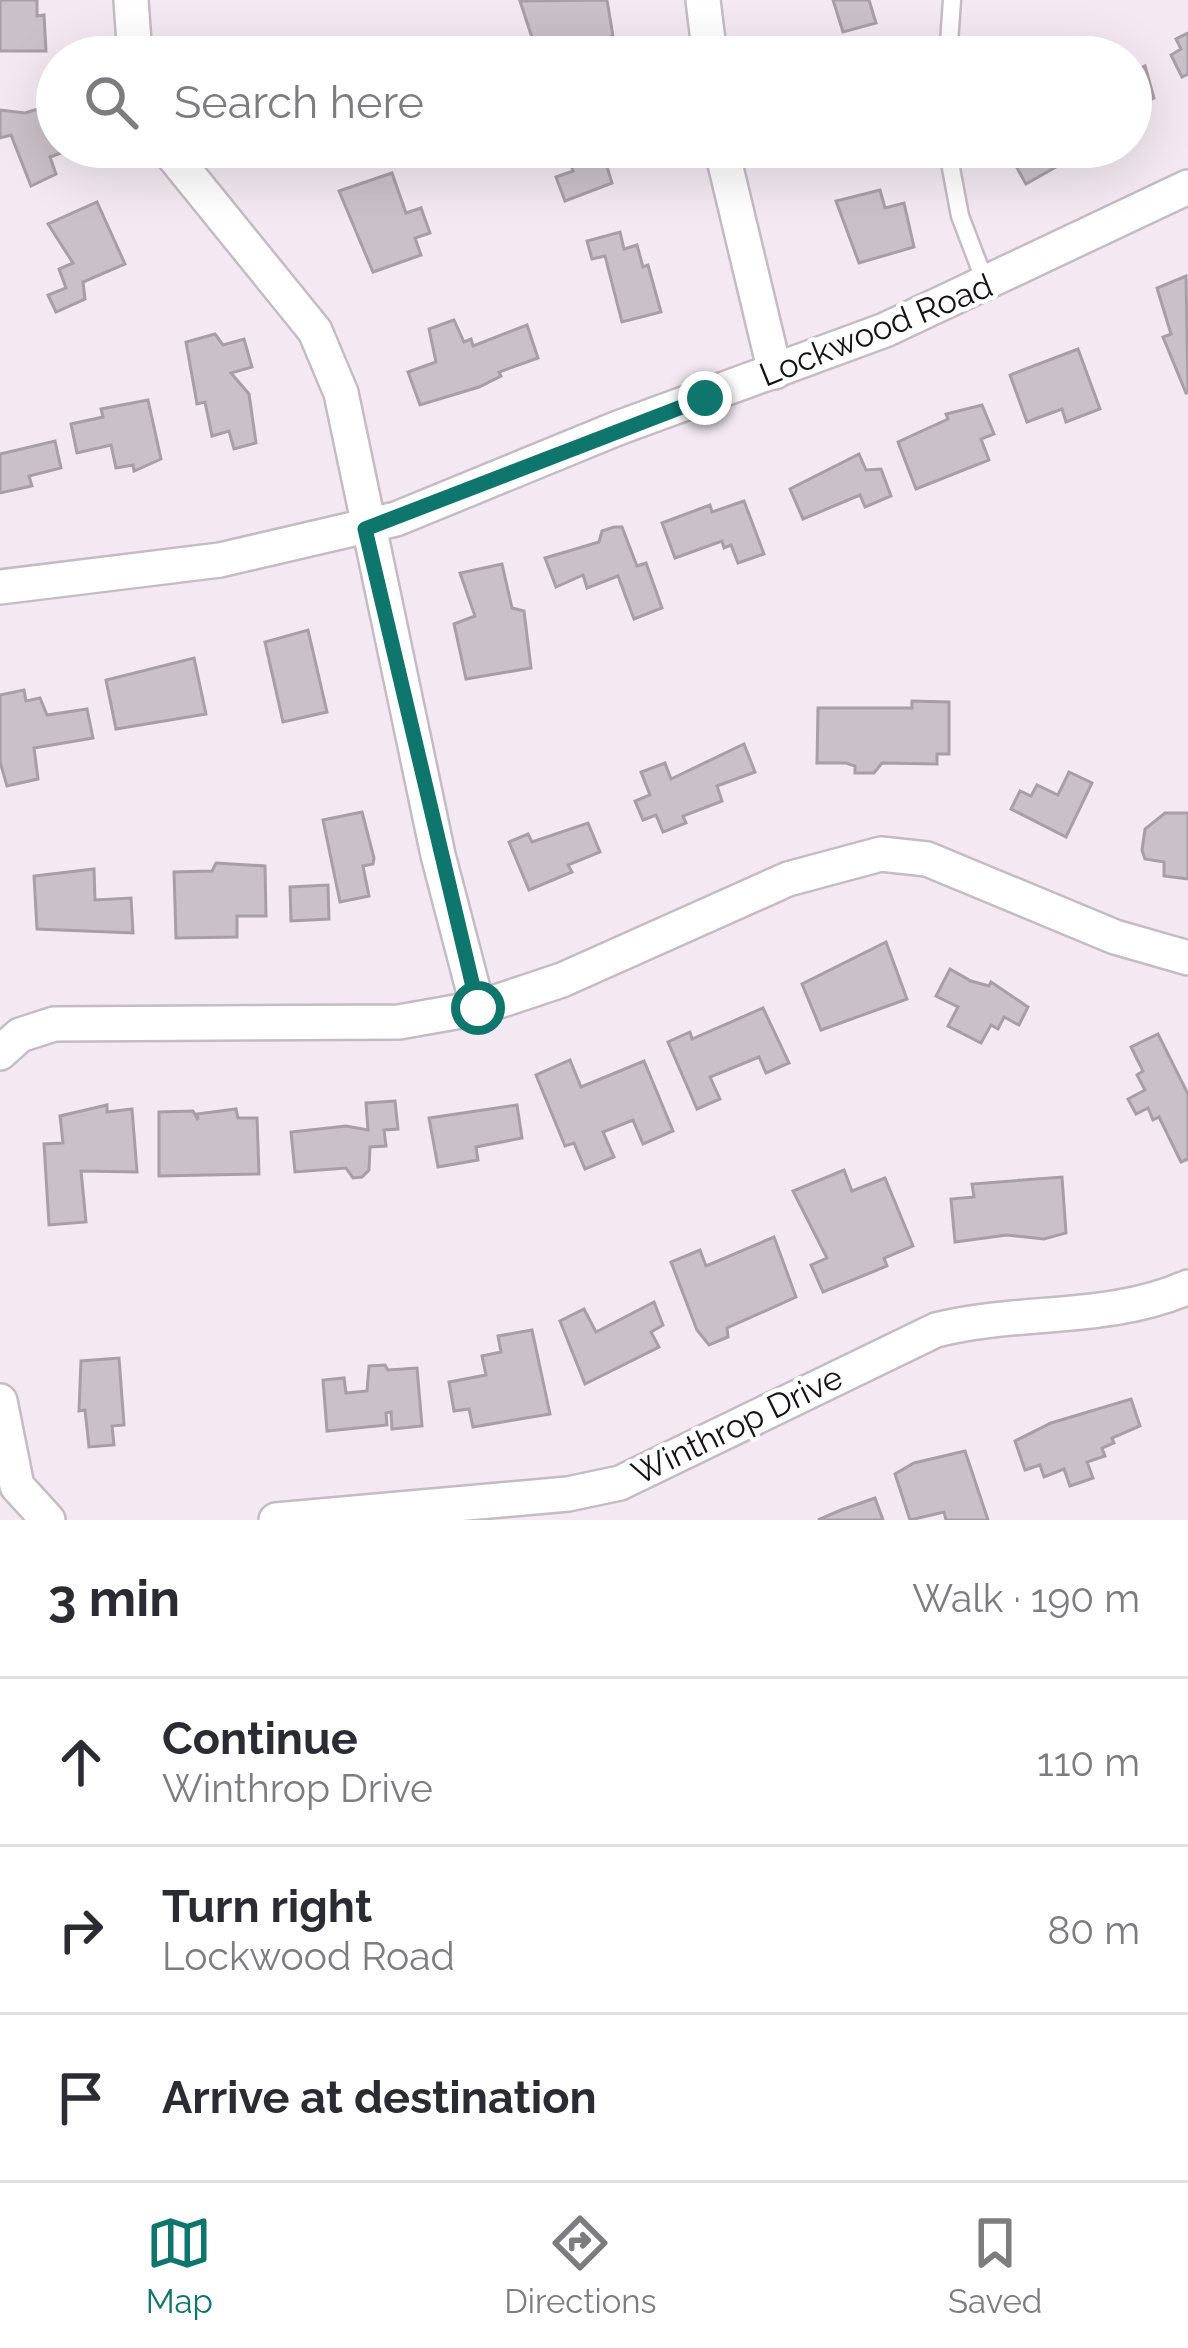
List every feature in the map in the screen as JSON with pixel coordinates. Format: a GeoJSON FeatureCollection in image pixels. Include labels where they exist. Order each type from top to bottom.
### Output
{"type":"FeatureCollection","features":[{"type":"Feature","properties":{"kind":"street"},"geometry":{"type":"LineString","coordinates":[[131,0],[134,36]]}},
{"type":"Feature","properties":{"kind":"street"},"geometry":{"type":"LineString","coordinates":[[704,0],[708,36]]}},
{"type":"Feature","properties":{"kind":"street"},"geometry":{"type":"LineString","coordinates":[[183,168],[315,331],[341,393],[365,529],[478,1008]]}},
{"type":"Feature","properties":{"kind":"street"},"geometry":{"type":"LineString","coordinates":[[726,168],[775,372]]}},
{"type":"Feature","properties":{"kind":"street","name":"Lockwood Road"},"geometry":{"type":"LineString","coordinates":[[0,587],[220,560],[365,529],[987,285],[1188,187]]}},
{"type":"Feature","properties":{"kind":"street"},"geometry":{"type":"LineString","coordinates":[[0,1053],[20,1035],[54,1024],[399,1022],[478,1008],[562,980],[788,879],[881,854],[927,859],[1114,937],[1188,958]]}},
{"type":"Feature","properties":{"kind":"street","name":"Winthrop Drive"},"geometry":{"type":"LineString","coordinates":[[276,1520],[568,1494],[620,1483],[936,1330],[985,1318],[1120,1307],[1188,1287]]}},
{"type":"Feature","properties":{"kind":"street"},"geometry":{"type":"LineString","coordinates":[[0,1401],[16,1486],[48,1520]]}},
{"type":"Feature","properties":{"kind":"lane"},"geometry":{"type":"LineString","coordinates":[[949,36],[952,0]]}},
{"type":"Feature","properties":{"kind":"lane"},"geometry":{"type":"LineString","coordinates":[[951,168],[960,216],[987,285]]}},
{"type":"Feature","properties":{"kind":"building"},"geometry":{"type":"Polygon","coordinates":[[[0,0],[37,0],[45,36],[36,36],[36,51],[0,51],[0,0]]]}},
{"type":"Feature","properties":{"kind":"building"},"geometry":{"type":"Polygon","coordinates":[[[607,0],[613,36],[531,36],[520,1],[607,0]]]}},
{"type":"Feature","properties":{"kind":"building"},"geometry":{"type":"Polygon","coordinates":[[[833,0],[869,0],[876,23],[843,32],[833,0]]]}},
{"type":"Feature","properties":{"kind":"building"},"geometry":{"type":"Polygon","coordinates":[[[1188,33],[1188,74],[1182,77],[1171,55],[1181,49],[1176,39],[1188,33]]]}},
{"type":"Feature","properties":{"kind":"building"},"geometry":{"type":"Polygon","coordinates":[[[0,110],[36,110],[36,168],[54,168],[56,174],[31,186],[11,135],[0,138],[0,110]]]}},
{"type":"Feature","properties":{"kind":"building"},"geometry":{"type":"Polygon","coordinates":[[[607,168],[612,183],[565,201],[556,177],[607,168]]]}},
{"type":"Feature","properties":{"kind":"building"},"geometry":{"type":"Polygon","coordinates":[[[1017,168],[1054,168],[1026,184],[1017,168]]]}},
{"type":"Feature","properties":{"kind":"building"},"geometry":{"type":"Polygon","coordinates":[[[392,173],[406,213],[421,208],[430,233],[415,238],[421,255],[373,272],[339,191],[392,173]]]}},
{"type":"Feature","properties":{"kind":"building"},"geometry":{"type":"Polygon","coordinates":[[[880,190],[885,208],[904,203],[914,247],[859,263],[836,201],[880,190]]]}},
{"type":"Feature","properties":{"kind":"building"},"geometry":{"type":"Polygon","coordinates":[[[97,202],[125,264],[83,282],[85,299],[56,312],[48,295],[66,288],[59,269],[73,263],[48,224],[97,202]]]}},
{"type":"Feature","properties":{"kind":"building"},"geometry":{"type":"Polygon","coordinates":[[[620,232],[624,249],[637,245],[643,267],[648,265],[661,312],[622,322],[605,256],[592,259],[587,241],[620,232]]]}},
{"type":"Feature","properties":{"kind":"building"},"geometry":{"type":"Polygon","coordinates":[[[1186,276],[1186,393],[1163,337],[1171,334],[1157,288],[1186,276]]]}},
{"type":"Feature","properties":{"kind":"building"},"geometry":{"type":"Polygon","coordinates":[[[454,320],[464,342],[471,339],[473,346],[527,325],[538,358],[499,372],[501,376],[479,387],[420,405],[408,372],[436,362],[429,329],[454,320]]]}},
{"type":"Feature","properties":{"kind":"building"},"geometry":{"type":"Polygon","coordinates":[[[215,334],[223,345],[244,339],[252,367],[231,373],[249,394],[256,443],[234,449],[229,431],[212,436],[205,402],[197,404],[186,342],[215,334]]]}},
{"type":"Feature","properties":{"kind":"building"},"geometry":{"type":"Polygon","coordinates":[[[1078,349],[1100,409],[1066,422],[1062,409],[1027,422],[1010,375],[1078,349]]]}},
{"type":"Feature","properties":{"kind":"building"},"geometry":{"type":"Polygon","coordinates":[[[148,400],[161,459],[134,471],[133,465],[116,468],[111,445],[77,453],[71,424],[103,417],[101,409],[148,400]]]}},
{"type":"Feature","properties":{"kind":"building"},"geometry":{"type":"Polygon","coordinates":[[[982,405],[994,434],[981,439],[989,460],[916,489],[898,442],[948,419],[946,414],[982,405]]]}},
{"type":"Feature","properties":{"kind":"building"},"geometry":{"type":"Polygon","coordinates":[[[55,441],[61,468],[29,476],[32,486],[0,493],[0,454],[55,441]]]}},
{"type":"Feature","properties":{"kind":"building"},"geometry":{"type":"Polygon","coordinates":[[[859,454],[866,470],[881,469],[891,496],[865,507],[860,495],[803,519],[790,489],[859,454]]]}},
{"type":"Feature","properties":{"kind":"building"},"geometry":{"type":"Polygon","coordinates":[[[744,501],[764,554],[738,563],[731,545],[724,548],[722,541],[675,558],[662,523],[710,505],[712,512],[744,501]]]}},
{"type":"Feature","properties":{"kind":"building"},"geometry":{"type":"Polygon","coordinates":[[[622,527],[637,566],[646,563],[662,608],[634,619],[618,576],[587,588],[583,575],[556,587],[545,558],[599,542],[602,531],[622,527]]]}},
{"type":"Feature","properties":{"kind":"building"},"geometry":{"type":"Polygon","coordinates":[[[502,564],[512,608],[524,611],[531,668],[466,679],[454,624],[475,616],[460,573],[502,564]]]}},
{"type":"Feature","properties":{"kind":"building"},"geometry":{"type":"Polygon","coordinates":[[[308,630],[327,712],[283,722],[265,642],[308,630]]]}},
{"type":"Feature","properties":{"kind":"building"},"geometry":{"type":"Polygon","coordinates":[[[194,658],[206,714],[116,729],[106,680],[194,658]]]}},
{"type":"Feature","properties":{"kind":"building"},"geometry":{"type":"Polygon","coordinates":[[[24,690],[26,701],[40,698],[47,715],[87,709],[93,738],[34,748],[38,779],[7,786],[0,762],[0,695],[24,690]]]}},
{"type":"Feature","properties":{"kind":"building"},"geometry":{"type":"Polygon","coordinates":[[[912,701],[949,702],[949,754],[937,754],[937,764],[882,763],[874,773],[855,773],[855,766],[846,763],[817,763],[818,708],[912,708],[912,701]]]}},
{"type":"Feature","properties":{"kind":"building"},"geometry":{"type":"Polygon","coordinates":[[[744,744],[755,772],[717,786],[722,801],[683,816],[686,823],[663,832],[656,815],[643,820],[635,801],[650,795],[641,772],[665,763],[671,779],[744,744]]]}},
{"type":"Feature","properties":{"kind":"building"},"geometry":{"type":"Polygon","coordinates":[[[1069,772],[1092,783],[1066,837],[1011,809],[1020,791],[1031,796],[1037,785],[1058,795],[1069,772]]]}},
{"type":"Feature","properties":{"kind":"building"},"geometry":{"type":"Polygon","coordinates":[[[362,812],[374,858],[373,864],[363,866],[369,896],[340,902],[323,820],[362,812]]]}},
{"type":"Feature","properties":{"kind":"building"},"geometry":{"type":"Polygon","coordinates":[[[1165,813],[1188,813],[1188,879],[1164,876],[1164,862],[1145,859],[1145,829],[1165,813]]]}},
{"type":"Feature","properties":{"kind":"building"},"geometry":{"type":"Polygon","coordinates":[[[588,823],[600,852],[568,865],[572,872],[529,890],[509,842],[528,834],[532,842],[588,823]]]}},
{"type":"Feature","properties":{"kind":"building"},"geometry":{"type":"Polygon","coordinates":[[[216,863],[265,866],[266,916],[237,916],[237,937],[176,938],[174,872],[212,871],[216,863]]]}},
{"type":"Feature","properties":{"kind":"building"},"geometry":{"type":"Polygon","coordinates":[[[94,869],[95,900],[131,898],[133,933],[37,929],[34,876],[94,869]]]}},
{"type":"Feature","properties":{"kind":"building"},"geometry":{"type":"Polygon","coordinates":[[[328,885],[329,919],[291,921],[290,887],[328,885]]]}},
{"type":"Feature","properties":{"kind":"building"},"geometry":{"type":"Polygon","coordinates":[[[886,942],[907,999],[821,1030],[802,984],[886,942]]]}},
{"type":"Feature","properties":{"kind":"building"},"geometry":{"type":"Polygon","coordinates":[[[950,969],[971,981],[989,986],[991,982],[1028,1007],[1019,1025],[1004,1017],[998,1029],[991,1025],[981,1043],[948,1026],[958,1007],[936,996],[950,969]]]}},
{"type":"Feature","properties":{"kind":"building"},"geometry":{"type":"Polygon","coordinates":[[[763,1008],[789,1063],[766,1073],[759,1057],[710,1077],[720,1099],[697,1109],[668,1042],[690,1032],[692,1039],[763,1008]]]}},
{"type":"Feature","properties":{"kind":"building"},"geometry":{"type":"Polygon","coordinates":[[[1158,1034],[1188,1094],[1188,1159],[1181,1162],[1159,1117],[1153,1120],[1148,1108],[1136,1114],[1128,1099],[1145,1090],[1137,1075],[1143,1071],[1131,1047],[1158,1034]]]}},
{"type":"Feature","properties":{"kind":"building"},"geometry":{"type":"Polygon","coordinates":[[[570,1060],[581,1087],[644,1061],[673,1131],[643,1144],[633,1120],[603,1132],[614,1157],[585,1169],[574,1143],[565,1146],[536,1075],[570,1060]]]}},
{"type":"Feature","properties":{"kind":"building"},"geometry":{"type":"Polygon","coordinates":[[[395,1101],[398,1129],[384,1130],[386,1146],[370,1147],[369,1170],[362,1177],[353,1178],[346,1168],[295,1172],[291,1132],[346,1126],[368,1130],[366,1103],[395,1101]]]}},
{"type":"Feature","properties":{"kind":"building"},"geometry":{"type":"Polygon","coordinates":[[[107,1105],[107,1112],[132,1109],[137,1172],[81,1171],[86,1222],[49,1225],[44,1144],[63,1143],[60,1116],[107,1105]]]}},
{"type":"Feature","properties":{"kind":"building"},"geometry":{"type":"Polygon","coordinates":[[[517,1105],[522,1138],[476,1147],[478,1160],[438,1167],[429,1118],[517,1105]]]}},
{"type":"Feature","properties":{"kind":"building"},"geometry":{"type":"Polygon","coordinates":[[[236,1109],[238,1118],[257,1118],[259,1174],[159,1176],[159,1112],[193,1111],[198,1120],[197,1114],[236,1109]]]}},
{"type":"Feature","properties":{"kind":"building"},"geometry":{"type":"Polygon","coordinates":[[[844,1170],[852,1191],[885,1178],[913,1246],[884,1258],[887,1266],[823,1292],[811,1265],[827,1258],[793,1191],[844,1170]]]}},
{"type":"Feature","properties":{"kind":"building"},"geometry":{"type":"Polygon","coordinates":[[[1062,1177],[1066,1233],[1044,1239],[1007,1235],[955,1242],[951,1199],[974,1197],[972,1184],[1062,1177]]]}},
{"type":"Feature","properties":{"kind":"building"},"geometry":{"type":"Polygon","coordinates":[[[774,1237],[796,1297],[727,1328],[728,1337],[709,1345],[697,1330],[671,1262],[700,1250],[706,1266],[774,1237]]]}},
{"type":"Feature","properties":{"kind":"building"},"geometry":{"type":"Polygon","coordinates":[[[654,1302],[663,1325],[651,1332],[659,1347],[585,1384],[560,1321],[584,1309],[596,1332],[654,1302]]]}},
{"type":"Feature","properties":{"kind":"building"},"geometry":{"type":"Polygon","coordinates":[[[532,1330],[550,1414],[473,1427],[469,1409],[454,1411],[449,1382],[486,1375],[482,1356],[501,1352],[498,1336],[532,1330]]]}},
{"type":"Feature","properties":{"kind":"building"},"geometry":{"type":"Polygon","coordinates":[[[119,1358],[124,1425],[112,1426],[114,1445],[89,1447],[85,1410],[79,1411],[81,1361],[119,1358]]]}},
{"type":"Feature","properties":{"kind":"building"},"geometry":{"type":"Polygon","coordinates":[[[385,1365],[388,1370],[417,1368],[422,1426],[392,1429],[391,1412],[386,1413],[387,1425],[327,1431],[323,1380],[344,1378],[346,1393],[367,1391],[369,1366],[385,1365]]]}},
{"type":"Feature","properties":{"kind":"building"},"geometry":{"type":"Polygon","coordinates":[[[1131,1399],[1140,1426],[1112,1438],[1114,1443],[1102,1448],[1105,1456],[1087,1462],[1093,1478],[1070,1486],[1064,1469],[1044,1477],[1040,1465],[1025,1470],[1015,1441],[1051,1423],[1131,1399]]]}},
{"type":"Feature","properties":{"kind":"building"},"geometry":{"type":"Polygon","coordinates":[[[965,1451],[988,1520],[946,1520],[944,1512],[910,1520],[895,1474],[914,1463],[965,1451]]]}},
{"type":"Feature","properties":{"kind":"building"},"geometry":{"type":"Polygon","coordinates":[[[875,1498],[883,1520],[818,1520],[841,1510],[875,1498]]]}},
{"type":"Feature","properties":{"kind":"route"},"geometry":{"type":"LineString","coordinates":[[478,1008],[438,855],[365,529],[435,506],[618,428],[705,398]]}}]}
